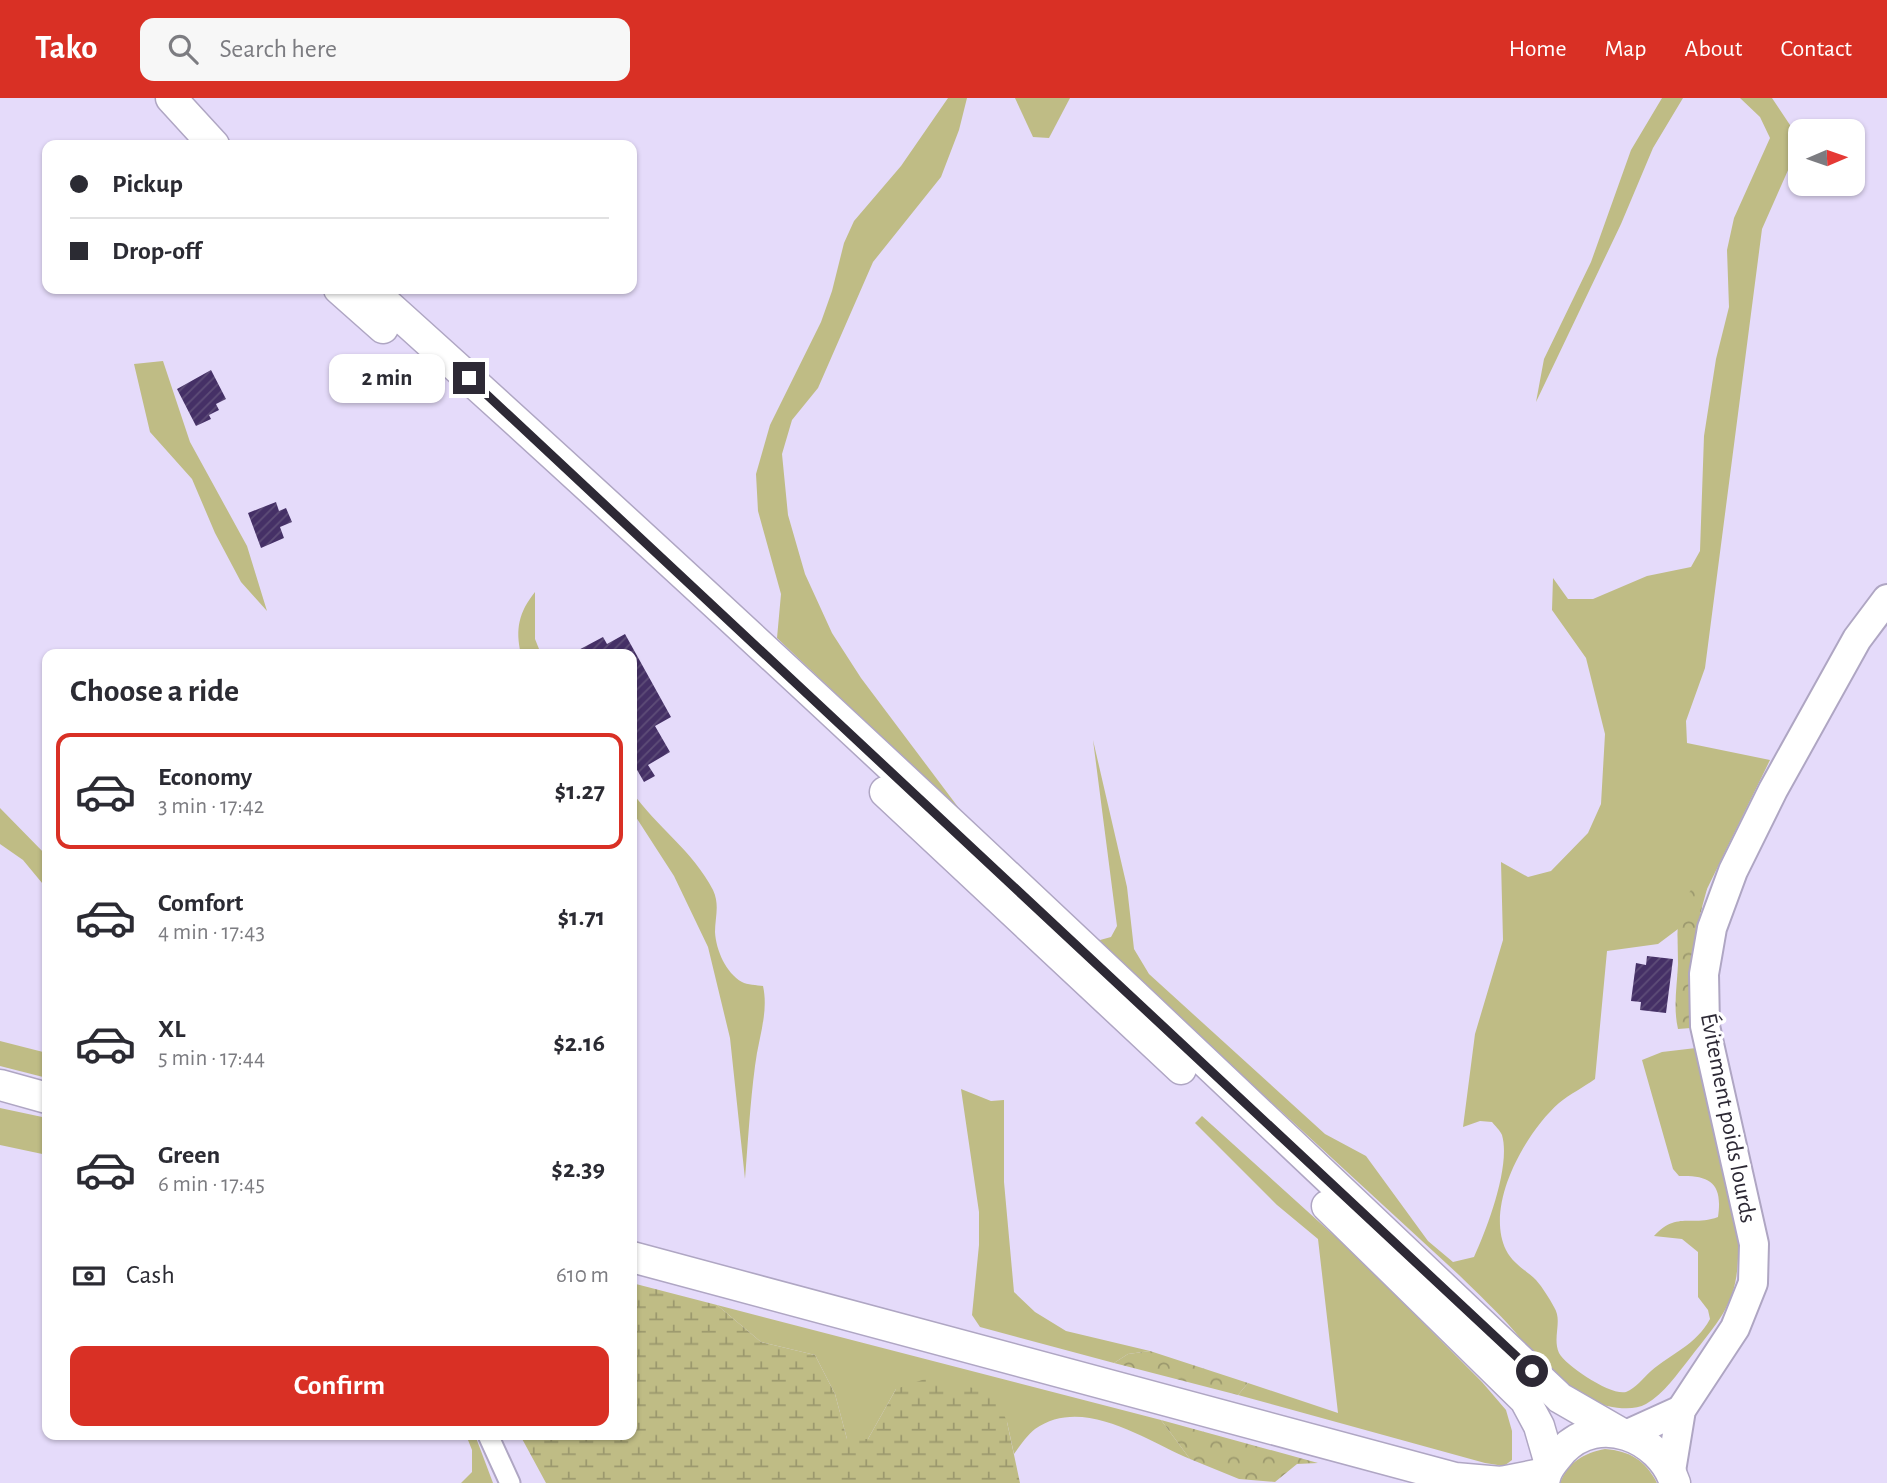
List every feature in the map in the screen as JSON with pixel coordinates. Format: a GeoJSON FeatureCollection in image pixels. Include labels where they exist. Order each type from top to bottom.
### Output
{"type":"FeatureCollection","features":[{"type":"Feature","properties":{"kind":"main road"},"geometry":{"type":"LineString","coordinates":[[147,98],[184,140]]}},
{"type":"Feature","properties":{"kind":"main road"},"geometry":{"type":"LineString","coordinates":[[171,98],[209,140]]}},
{"type":"Feature","properties":{"kind":"main road"},"geometry":{"type":"LineString","coordinates":[[345,294],[540,470],[1426,1300],[1525,1400],[1539,1426],[1547,1473]]}},
{"type":"Feature","properties":{"kind":"main road"},"geometry":{"type":"LineString","coordinates":[[376,294],[508,413],[870,750],[1560,1398],[1653,1448],[1673,1477]]}},
{"type":"Feature","properties":{"kind":"main road","name":"Évitement poids lourds"},"geometry":{"type":"LineString","coordinates":[[1681,1410],[1735,1328],[1753,1283],[1754,1244],[1705,1026],[1704,974],[1712,928],[1732,871],[1773,790],[1857,639],[1887,599]]}},
{"type":"Feature","properties":{"kind":"main road"},"geometry":{"type":"LineString","coordinates":[[0,1085],[42,1097]]}},
{"type":"Feature","properties":{"kind":"main road"},"geometry":{"type":"LineString","coordinates":[[637,1258],[1459,1481],[1502,1482],[1547,1473],[1569,1445],[1592,1433],[1623,1433],[1681,1410],[1673,1477]]}},
{"type":"Feature","properties":{"kind":"street"},"geometry":{"type":"LineString","coordinates":[[490,1440],[510,1483]]}},
{"type":"Feature","properties":{"kind":"green space"},"geometry":{"type":"Polygon","coordinates":[[[948,98],[967,98],[959,130],[941,177],[873,262],[818,388],[792,420],[782,454],[788,515],[805,574],[832,633],[861,678],[964,815],[777,638],[781,594],[758,511],[756,474],[770,425],[821,322],[844,243],[854,221],[901,166],[948,98]]]}},
{"type":"Feature","properties":{"kind":"green space"},"geometry":{"type":"Polygon","coordinates":[[[1015,98],[1070,98],[1049,138],[1033,137],[1015,98]]]}},
{"type":"Feature","properties":{"kind":"green space"},"geometry":{"type":"Polygon","coordinates":[[[1662,98],[1683,98],[1653,148],[1621,224],[1536,402],[1544,359],[1591,262],[1631,150],[1662,98]]]}},
{"type":"Feature","properties":{"kind":"green space"},"geometry":{"type":"Polygon","coordinates":[[[1740,98],[1772,98],[1788,122],[1788,170],[1762,229],[1705,668],[1686,721],[1687,743],[1770,760],[1707,889],[1686,923],[1658,944],[1607,951],[1595,1079],[1559,1103],[1534,1132],[1512,1171],[1500,1212],[1501,1232],[1506,1250],[1516,1263],[1536,1280],[1550,1300],[1557,1312],[1559,1353],[1579,1372],[1600,1385],[1626,1392],[1691,1342],[1710,1319],[1708,1310],[1698,1297],[1698,1252],[1682,1239],[1654,1236],[1670,1224],[1718,1217],[1718,1196],[1712,1183],[1699,1177],[1679,1176],[1673,1169],[1642,1060],[1662,1052],[1696,1048],[1738,1238],[1733,1291],[1722,1316],[1659,1395],[1636,1407],[1612,1407],[1575,1394],[1556,1382],[1520,1338],[1459,1275],[1091,936],[1100,940],[1111,937],[1117,926],[1093,740],[1127,887],[1134,949],[1149,974],[1325,1134],[1366,1156],[1428,1241],[1453,1262],[1474,1257],[1491,1214],[1503,1163],[1502,1135],[1492,1122],[1480,1121],[1463,1127],[1475,1034],[1503,940],[1501,862],[1528,877],[1551,871],[1588,833],[1601,804],[1605,734],[1586,658],[1552,610],[1553,578],[1568,599],[1593,599],[1647,576],[1691,567],[1700,551],[1704,436],[1716,359],[1729,307],[1727,250],[1734,218],[1770,138],[1760,117],[1740,98]]]}},
{"type":"Feature","properties":{"kind":"green space"},"geometry":{"type":"Polygon","coordinates":[[[163,361],[190,442],[247,546],[267,611],[241,582],[215,533],[192,479],[150,432],[134,364],[163,361]]]}},
{"type":"Feature","properties":{"kind":"green space"},"geometry":{"type":"Polygon","coordinates":[[[535,592],[535,639],[539,649],[520,649],[518,637],[525,607],[535,592]]]}},
{"type":"Feature","properties":{"kind":"green space"},"geometry":{"type":"Polygon","coordinates":[[[637,798],[695,863],[713,890],[717,906],[716,939],[727,967],[742,982],[763,986],[764,1016],[753,1080],[745,1179],[730,1038],[708,947],[674,876],[637,819],[637,798]]]}},
{"type":"Feature","properties":{"kind":"green space"},"geometry":{"type":"Polygon","coordinates":[[[0,808],[42,851],[42,883],[23,860],[0,844],[0,808]]]}},
{"type":"Feature","properties":{"kind":"green space"},"geometry":{"type":"Polygon","coordinates":[[[1697,883],[1707,889],[1693,958],[1691,1028],[1678,1029],[1678,921],[1689,892],[1697,883]]]}},
{"type":"Feature","properties":{"kind":"green space"},"geometry":{"type":"Polygon","coordinates":[[[0,1041],[42,1052],[42,1077],[0,1066],[0,1041]]]}},
{"type":"Feature","properties":{"kind":"green space"},"geometry":{"type":"Polygon","coordinates":[[[961,1089],[991,1101],[1004,1100],[1004,1182],[1014,1292],[1035,1312],[1066,1331],[1150,1351],[1128,1354],[1114,1363],[980,1327],[972,1315],[979,1245],[979,1212],[961,1089]]]}},
{"type":"Feature","properties":{"kind":"green space"},"geometry":{"type":"Polygon","coordinates":[[[0,1108],[42,1117],[42,1154],[0,1145],[0,1108]]]}},
{"type":"Feature","properties":{"kind":"green space"},"geometry":{"type":"Polygon","coordinates":[[[1202,1116],[1359,1258],[1482,1382],[1506,1410],[1512,1431],[1512,1460],[1504,1466],[1485,1463],[1238,1395],[1248,1383],[1338,1413],[1318,1239],[1277,1205],[1195,1123],[1202,1116]]]}},
{"type":"Feature","properties":{"kind":"green space"},"geometry":{"type":"Polygon","coordinates":[[[637,1284],[717,1305],[761,1342],[815,1355],[835,1394],[847,1439],[868,1439],[896,1389],[925,1379],[995,1392],[1007,1422],[1020,1483],[546,1483],[523,1440],[637,1440],[637,1284]]]}},
{"type":"Feature","properties":{"kind":"green space"},"geometry":{"type":"Polygon","coordinates":[[[717,1305],[1161,1420],[1190,1459],[1114,1424],[1073,1417],[1054,1420],[1035,1429],[1014,1454],[1007,1422],[896,1389],[868,1439],[847,1439],[835,1394],[815,1355],[761,1342],[717,1305]]]}},
{"type":"Feature","properties":{"kind":"green space"},"geometry":{"type":"Polygon","coordinates":[[[1150,1351],[1248,1383],[1238,1395],[1114,1363],[1128,1354],[1150,1351]]]}},
{"type":"Feature","properties":{"kind":"green space"},"geometry":{"type":"Polygon","coordinates":[[[1161,1420],[1318,1463],[1297,1464],[1275,1482],[1239,1479],[1190,1459],[1161,1420]]]}},
{"type":"Feature","properties":{"kind":"green space"},"geometry":{"type":"Polygon","coordinates":[[[468,1440],[477,1440],[493,1483],[461,1483],[472,1472],[472,1450],[468,1440]]]}},
{"type":"Feature","properties":{"kind":"green space"},"geometry":{"type":"Polygon","coordinates":[[[1605,1449],[1636,1458],[1657,1483],[1560,1483],[1572,1464],[1590,1453],[1605,1449]]]}},
{"type":"Feature","properties":{"kind":"building"},"geometry":{"type":"Polygon","coordinates":[[[211,370],[226,399],[216,404],[219,410],[209,415],[211,419],[196,426],[177,389],[211,370]]]}},
{"type":"Feature","properties":{"kind":"building"},"geometry":{"type":"Polygon","coordinates":[[[276,502],[279,511],[286,508],[292,522],[280,527],[284,538],[261,548],[248,513],[276,502]]]}},
{"type":"Feature","properties":{"kind":"building"},"geometry":{"type":"Polygon","coordinates":[[[625,634],[633,649],[580,649],[603,637],[607,644],[625,634]]]}},
{"type":"Feature","properties":{"kind":"building"},"geometry":{"type":"Polygon","coordinates":[[[637,656],[671,717],[655,726],[670,752],[648,765],[655,776],[644,782],[637,770],[637,656]]]}},
{"type":"Feature","properties":{"kind":"building"},"geometry":{"type":"Polygon","coordinates":[[[1647,956],[1673,959],[1666,1013],[1640,1010],[1641,1002],[1631,1001],[1636,963],[1646,965],[1647,956]]]}},
{"type":"Feature","properties":{"kind":"route"},"geometry":{"type":"LineString","coordinates":[[469,378],[861,741],[1532,1371]]}}]}
